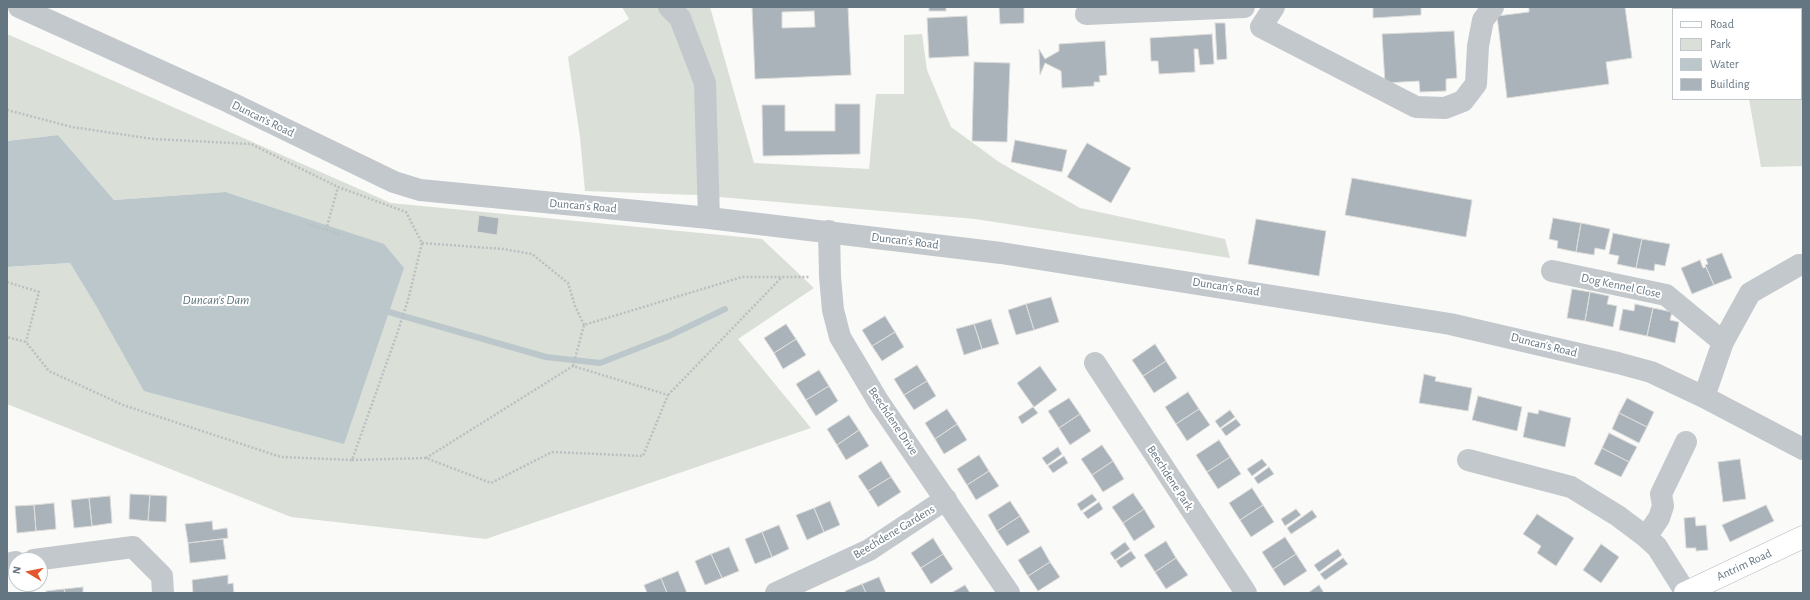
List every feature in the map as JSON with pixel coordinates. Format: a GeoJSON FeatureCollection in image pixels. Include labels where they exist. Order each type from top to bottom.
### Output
{"type":"FeatureCollection","features":[{"type":"Feature","properties":{"kind":"main road","name":"Antrim Road"},"geometry":{"type":"LineString","coordinates":[[1685,593],[1803,537]]}},
{"type":"Feature","properties":{"kind":"street"},"geometry":{"type":"LineString","coordinates":[[669,7],[680,18],[705,83],[709,218]]}},
{"type":"Feature","properties":{"kind":"street"},"geometry":{"type":"LineString","coordinates":[[1086,14],[1244,7]]}},
{"type":"Feature","properties":{"kind":"street"},"geometry":{"type":"LineString","coordinates":[[1274,7],[1261,27],[1416,107],[1445,108],[1463,101],[1476,84],[1478,46],[1483,20],[1493,7]]}},
{"type":"Feature","properties":{"kind":"street","name":"Duncan's Road"},"geometry":{"type":"LineString","coordinates":[[16,12],[229,102],[394,182],[420,190],[829,231],[1001,253],[1450,324],[1651,372],[1704,397],[1803,449]]}},
{"type":"Feature","properties":{"kind":"street","name":"Beechdene Drive"},"geometry":{"type":"LineString","coordinates":[[829,231],[830,277],[833,310],[840,337],[878,401],[1009,593]]}},
{"type":"Feature","properties":{"kind":"street"},"geometry":{"type":"LineString","coordinates":[[1704,397],[1723,342],[1750,294],[1799,265],[1803,265]]}},
{"type":"Feature","properties":{"kind":"street","name":"Dog Kennel Close"},"geometry":{"type":"LineString","coordinates":[[1552,271],[1666,295],[1723,342]]}},
{"type":"Feature","properties":{"kind":"street","name":"Beechdene Park"},"geometry":{"type":"LineString","coordinates":[[1095,363],[1246,593]]}},
{"type":"Feature","properties":{"kind":"street"},"geometry":{"type":"LineString","coordinates":[[1646,537],[1659,518],[1663,506],[1661,494],[1686,442]]}},
{"type":"Feature","properties":{"kind":"street"},"geometry":{"type":"LineString","coordinates":[[1468,460],[1571,487],[1618,516],[1657,547],[1685,593]]}},
{"type":"Feature","properties":{"kind":"street","name":"Beechdene Gardens"},"geometry":{"type":"LineString","coordinates":[[776,593],[869,550],[946,499]]}},
{"type":"Feature","properties":{"kind":"street"},"geometry":{"type":"LineString","coordinates":[[48,558],[133,547],[162,576],[164,593]]}},
{"type":"Feature","properties":{"kind":"path"},"geometry":{"type":"LineString","coordinates":[[7,110],[72,127],[153,139],[251,144],[338,187],[406,212],[422,243],[408,300],[352,460]]}},
{"type":"Feature","properties":{"kind":"path"},"geometry":{"type":"LineString","coordinates":[[326,230],[338,187]]}},
{"type":"Feature","properties":{"kind":"path"},"geometry":{"type":"LineString","coordinates":[[307,224],[341,235]]}},
{"type":"Feature","properties":{"kind":"path"},"geometry":{"type":"LineString","coordinates":[[422,243],[503,249],[532,254],[568,283],[575,306],[584,325],[573,366],[426,458]]}},
{"type":"Feature","properties":{"kind":"path"},"geometry":{"type":"LineString","coordinates":[[584,325],[742,277],[830,277]]}},
{"type":"Feature","properties":{"kind":"path"},"geometry":{"type":"LineString","coordinates":[[7,337],[26,342],[49,371],[123,405],[280,456],[352,460],[426,458],[491,483],[552,452],[643,456],[668,395],[782,277]]}},
{"type":"Feature","properties":{"kind":"path"},"geometry":{"type":"LineString","coordinates":[[7,282],[39,292],[26,342]]}},
{"type":"Feature","properties":{"kind":"path"},"geometry":{"type":"LineString","coordinates":[[573,366],[668,395]]}},
{"type":"Feature","properties":{"kind":"green space"},"geometry":{"type":"Polygon","coordinates":[[[622,7],[710,7],[754,163],[869,169],[876,94],[904,94],[904,35],[922,34],[927,70],[951,127],[999,162],[1080,208],[1225,239],[1230,258],[975,219],[696,195],[585,191],[580,137],[568,57],[629,19],[622,7]]]}},
{"type":"Feature","properties":{"kind":"green space"},"geometry":{"type":"Polygon","coordinates":[[[1803,7],[1803,166],[1761,167],[1749,100],[1802,100],[1802,8],[1733,8],[1803,7]]]}},
{"type":"Feature","properties":{"kind":"green space"},"geometry":{"type":"Polygon","coordinates":[[[7,34],[391,203],[762,239],[814,288],[738,339],[811,428],[486,539],[291,517],[7,404],[7,267],[70,263],[99,311],[225,192],[114,200],[58,135],[7,141],[7,34]]]}},
{"type":"Feature","properties":{"kind":"water","name":"Duncan's Dam"},"geometry":{"type":"Polygon","coordinates":[[[58,135],[114,200],[225,192],[384,244],[404,268],[344,444],[144,391],[70,263],[7,267],[7,141],[58,135]]]}},
{"type":"Feature","properties":{"kind":"building"},"geometry":{"type":"Polygon","coordinates":[[[752,7],[848,7],[851,75],[755,79],[752,7]],[[814,11],[782,12],[782,28],[815,27],[814,11]]]}},
{"type":"Feature","properties":{"kind":"building"},"geometry":{"type":"Polygon","coordinates":[[[929,7],[946,7],[946,11],[929,11],[929,7]]]}},
{"type":"Feature","properties":{"kind":"building"},"geometry":{"type":"Polygon","coordinates":[[[999,7],[1024,7],[1024,23],[1000,24],[999,7]]]}},
{"type":"Feature","properties":{"kind":"building"},"geometry":{"type":"Polygon","coordinates":[[[1373,7],[1421,7],[1421,15],[1373,18],[1373,7]]]}},
{"type":"Feature","properties":{"kind":"building"},"geometry":{"type":"Polygon","coordinates":[[[1529,7],[1625,7],[1632,58],[1606,62],[1609,84],[1507,98],[1497,16],[1529,12],[1529,7]]]}},
{"type":"Feature","properties":{"kind":"building"},"geometry":{"type":"Polygon","coordinates":[[[967,16],[969,56],[929,58],[927,18],[967,16]]]}},
{"type":"Feature","properties":{"kind":"building"},"geometry":{"type":"Polygon","coordinates":[[[1215,23],[1225,23],[1227,59],[1217,60],[1215,23]]]}},
{"type":"Feature","properties":{"kind":"building"},"geometry":{"type":"Polygon","coordinates":[[[1454,31],[1457,78],[1446,79],[1446,91],[1420,92],[1419,81],[1385,83],[1382,34],[1454,31]]]}},
{"type":"Feature","properties":{"kind":"building"},"geometry":{"type":"Polygon","coordinates":[[[1212,34],[1214,64],[1200,65],[1198,49],[1194,49],[1195,72],[1159,74],[1158,61],[1151,61],[1150,38],[1212,34]]]}},
{"type":"Feature","properties":{"kind":"building"},"geometry":{"type":"Polygon","coordinates":[[[1105,41],[1107,75],[1099,76],[1100,82],[1094,82],[1094,86],[1062,88],[1061,71],[1045,63],[1040,75],[1039,49],[1045,59],[1059,51],[1059,44],[1105,41]]]}},
{"type":"Feature","properties":{"kind":"building"},"geometry":{"type":"Polygon","coordinates":[[[974,62],[1010,63],[1007,142],[972,141],[974,62]]]}},
{"type":"Feature","properties":{"kind":"building"},"geometry":{"type":"Polygon","coordinates":[[[835,104],[860,104],[860,154],[763,156],[762,105],[785,105],[785,131],[835,131],[835,104]]]}},
{"type":"Feature","properties":{"kind":"building"},"geometry":{"type":"Polygon","coordinates":[[[1015,140],[1067,150],[1062,172],[1011,162],[1015,140]]]}},
{"type":"Feature","properties":{"kind":"building"},"geometry":{"type":"Polygon","coordinates":[[[1087,143],[1131,168],[1111,203],[1067,177],[1087,143]]]}},
{"type":"Feature","properties":{"kind":"building"},"geometry":{"type":"Polygon","coordinates":[[[1352,178],[1472,200],[1466,237],[1345,215],[1352,178]]]}},
{"type":"Feature","properties":{"kind":"building"},"geometry":{"type":"Polygon","coordinates":[[[479,215],[499,218],[497,235],[477,232],[479,215]]]}},
{"type":"Feature","properties":{"kind":"building"},"geometry":{"type":"Polygon","coordinates":[[[1553,218],[1581,223],[1576,252],[1557,248],[1558,241],[1549,239],[1553,218]]]}},
{"type":"Feature","properties":{"kind":"building"},"geometry":{"type":"Polygon","coordinates":[[[1256,219],[1326,231],[1319,276],[1248,264],[1256,219]]]}},
{"type":"Feature","properties":{"kind":"building"},"geometry":{"type":"Polygon","coordinates":[[[1581,223],[1610,229],[1605,250],[1595,248],[1594,255],[1576,252],[1581,223]]]}},
{"type":"Feature","properties":{"kind":"building"},"geometry":{"type":"Polygon","coordinates":[[[1613,233],[1642,239],[1636,268],[1617,264],[1619,256],[1609,254],[1613,233]]]}},
{"type":"Feature","properties":{"kind":"building"},"geometry":{"type":"Polygon","coordinates":[[[1642,239],[1670,244],[1665,266],[1655,264],[1654,271],[1636,268],[1642,239]]]}},
{"type":"Feature","properties":{"kind":"building"},"geometry":{"type":"Polygon","coordinates":[[[1722,253],[1732,278],[1714,285],[1705,265],[1708,264],[1706,259],[1722,253]]]}},
{"type":"Feature","properties":{"kind":"building"},"geometry":{"type":"Polygon","coordinates":[[[1700,260],[1703,268],[1706,267],[1714,285],[1692,294],[1681,268],[1700,260]]]}},
{"type":"Feature","properties":{"kind":"building"},"geometry":{"type":"Polygon","coordinates":[[[1572,289],[1590,292],[1585,321],[1567,318],[1572,289]]]}},
{"type":"Feature","properties":{"kind":"building"},"geometry":{"type":"Polygon","coordinates":[[[1590,292],[1609,296],[1607,304],[1617,306],[1613,327],[1585,321],[1590,292]]]}},
{"type":"Feature","properties":{"kind":"building"},"geometry":{"type":"Polygon","coordinates":[[[1051,297],[1059,322],[1034,330],[1026,304],[1051,297]]]}},
{"type":"Feature","properties":{"kind":"building"},"geometry":{"type":"Polygon","coordinates":[[[1026,304],[1034,330],[1016,335],[1008,310],[1026,304]]]}},
{"type":"Feature","properties":{"kind":"building"},"geometry":{"type":"Polygon","coordinates":[[[1635,304],[1653,308],[1647,336],[1619,330],[1623,309],[1634,311],[1635,304]]]}},
{"type":"Feature","properties":{"kind":"building"},"geometry":{"type":"Polygon","coordinates":[[[1653,308],[1672,312],[1670,320],[1679,322],[1675,343],[1647,336],[1653,308]]]}},
{"type":"Feature","properties":{"kind":"building"},"geometry":{"type":"Polygon","coordinates":[[[885,316],[895,332],[872,346],[862,330],[885,316]]]}},
{"type":"Feature","properties":{"kind":"building"},"geometry":{"type":"Polygon","coordinates":[[[991,319],[999,344],[982,349],[974,324],[991,319]]]}},
{"type":"Feature","properties":{"kind":"building"},"geometry":{"type":"Polygon","coordinates":[[[786,324],[796,339],[774,353],[764,338],[786,324]]]}},
{"type":"Feature","properties":{"kind":"building"},"geometry":{"type":"Polygon","coordinates":[[[974,324],[982,349],[964,355],[956,329],[974,324]]]}},
{"type":"Feature","properties":{"kind":"building"},"geometry":{"type":"Polygon","coordinates":[[[895,332],[904,347],[882,361],[872,346],[895,332]]]}},
{"type":"Feature","properties":{"kind":"building"},"geometry":{"type":"Polygon","coordinates":[[[796,339],[806,355],[783,369],[774,353],[796,339]]]}},
{"type":"Feature","properties":{"kind":"building"},"geometry":{"type":"Polygon","coordinates":[[[1155,344],[1166,361],[1143,376],[1132,360],[1155,344]]]}},
{"type":"Feature","properties":{"kind":"building"},"geometry":{"type":"Polygon","coordinates":[[[1166,361],[1177,378],[1154,393],[1143,376],[1166,361]]]}},
{"type":"Feature","properties":{"kind":"building"},"geometry":{"type":"Polygon","coordinates":[[[917,365],[927,381],[904,395],[894,379],[917,365]]]}},
{"type":"Feature","properties":{"kind":"building"},"geometry":{"type":"Polygon","coordinates":[[[1040,366],[1057,390],[1034,407],[1017,383],[1040,366]]]}},
{"type":"Feature","properties":{"kind":"building"},"geometry":{"type":"Polygon","coordinates":[[[819,370],[829,386],[806,400],[796,384],[819,370]]]}},
{"type":"Feature","properties":{"kind":"building"},"geometry":{"type":"Polygon","coordinates":[[[1424,374],[1436,377],[1435,381],[1472,388],[1468,411],[1419,403],[1424,374]]]}},
{"type":"Feature","properties":{"kind":"building"},"geometry":{"type":"Polygon","coordinates":[[[927,381],[936,396],[914,410],[904,395],[927,381]]]}},
{"type":"Feature","properties":{"kind":"building"},"geometry":{"type":"Polygon","coordinates":[[[829,386],[838,401],[816,416],[806,400],[829,386]]]}},
{"type":"Feature","properties":{"kind":"building"},"geometry":{"type":"Polygon","coordinates":[[[1188,392],[1199,409],[1176,424],[1165,407],[1188,392]]]}},
{"type":"Feature","properties":{"kind":"building"},"geometry":{"type":"Polygon","coordinates":[[[1478,396],[1522,407],[1517,431],[1472,420],[1478,396]]]}},
{"type":"Feature","properties":{"kind":"building"},"geometry":{"type":"Polygon","coordinates":[[[1069,398],[1080,414],[1059,428],[1048,411],[1069,398]]]}},
{"type":"Feature","properties":{"kind":"building"},"geometry":{"type":"Polygon","coordinates":[[[1627,398],[1654,412],[1647,427],[1619,413],[1627,398]]]}},
{"type":"Feature","properties":{"kind":"building"},"geometry":{"type":"Polygon","coordinates":[[[1033,407],[1038,413],[1022,424],[1018,417],[1033,407]]]}},
{"type":"Feature","properties":{"kind":"building"},"geometry":{"type":"Polygon","coordinates":[[[947,409],[957,424],[935,439],[925,423],[947,409]]]}},
{"type":"Feature","properties":{"kind":"building"},"geometry":{"type":"Polygon","coordinates":[[[1199,409],[1210,425],[1187,441],[1176,424],[1199,409]]]}},
{"type":"Feature","properties":{"kind":"building"},"geometry":{"type":"Polygon","coordinates":[[[1230,410],[1235,417],[1220,428],[1215,421],[1230,410]]]}},
{"type":"Feature","properties":{"kind":"building"},"geometry":{"type":"Polygon","coordinates":[[[1539,410],[1571,418],[1565,447],[1523,437],[1528,412],[1538,414],[1539,410]]]}},
{"type":"Feature","properties":{"kind":"building"},"geometry":{"type":"Polygon","coordinates":[[[1619,413],[1647,427],[1639,443],[1612,429],[1619,413]]]}},
{"type":"Feature","properties":{"kind":"building"},"geometry":{"type":"Polygon","coordinates":[[[1080,414],[1091,431],[1070,445],[1059,428],[1080,414]]]}},
{"type":"Feature","properties":{"kind":"building"},"geometry":{"type":"Polygon","coordinates":[[[849,415],[859,430],[837,445],[827,429],[849,415]]]}},
{"type":"Feature","properties":{"kind":"building"},"geometry":{"type":"Polygon","coordinates":[[[1236,419],[1241,425],[1226,436],[1221,429],[1236,419]]]}},
{"type":"Feature","properties":{"kind":"building"},"geometry":{"type":"Polygon","coordinates":[[[957,424],[967,440],[944,454],[935,439],[957,424]]]}},
{"type":"Feature","properties":{"kind":"building"},"geometry":{"type":"Polygon","coordinates":[[[859,430],[869,446],[846,460],[837,445],[859,430]]]}},
{"type":"Feature","properties":{"kind":"building"},"geometry":{"type":"Polygon","coordinates":[[[1609,433],[1637,447],[1629,462],[1602,448],[1609,433]]]}},
{"type":"Feature","properties":{"kind":"building"},"geometry":{"type":"Polygon","coordinates":[[[1219,440],[1230,457],[1207,472],[1196,455],[1219,440]]]}},
{"type":"Feature","properties":{"kind":"building"},"geometry":{"type":"Polygon","coordinates":[[[1102,445],[1113,461],[1092,475],[1081,459],[1102,445]]]}},
{"type":"Feature","properties":{"kind":"building"},"geometry":{"type":"Polygon","coordinates":[[[1058,447],[1062,454],[1047,465],[1042,458],[1058,447]]]}},
{"type":"Feature","properties":{"kind":"building"},"geometry":{"type":"Polygon","coordinates":[[[1602,448],[1629,462],[1621,477],[1594,464],[1602,448]]]}},
{"type":"Feature","properties":{"kind":"building"},"geometry":{"type":"Polygon","coordinates":[[[979,455],[989,471],[967,485],[957,469],[979,455]]]}},
{"type":"Feature","properties":{"kind":"building"},"geometry":{"type":"Polygon","coordinates":[[[1064,456],[1068,463],[1053,473],[1048,466],[1064,456]]]}},
{"type":"Feature","properties":{"kind":"building"},"geometry":{"type":"Polygon","coordinates":[[[1230,457],[1241,474],[1218,489],[1207,472],[1230,457]]]}},
{"type":"Feature","properties":{"kind":"building"},"geometry":{"type":"Polygon","coordinates":[[[1262,459],[1267,465],[1252,476],[1247,469],[1262,459]]]}},
{"type":"Feature","properties":{"kind":"building"},"geometry":{"type":"Polygon","coordinates":[[[1740,459],[1746,499],[1723,502],[1718,462],[1740,459]]]}},
{"type":"Feature","properties":{"kind":"building"},"geometry":{"type":"Polygon","coordinates":[[[881,461],[891,477],[868,491],[858,476],[881,461]]]}},
{"type":"Feature","properties":{"kind":"building"},"geometry":{"type":"Polygon","coordinates":[[[1113,461],[1124,479],[1103,492],[1092,475],[1113,461]]]}},
{"type":"Feature","properties":{"kind":"building"},"geometry":{"type":"Polygon","coordinates":[[[1269,467],[1274,474],[1258,484],[1254,478],[1269,467]]]}},
{"type":"Feature","properties":{"kind":"building"},"geometry":{"type":"Polygon","coordinates":[[[989,471],[999,486],[976,500],[967,485],[989,471]]]}},
{"type":"Feature","properties":{"kind":"building"},"geometry":{"type":"Polygon","coordinates":[[[891,477],[901,492],[878,507],[868,491],[891,477]]]}},
{"type":"Feature","properties":{"kind":"building"},"geometry":{"type":"Polygon","coordinates":[[[1252,488],[1263,505],[1240,520],[1229,503],[1252,488]]]}},
{"type":"Feature","properties":{"kind":"building"},"geometry":{"type":"Polygon","coordinates":[[[1133,493],[1144,509],[1123,523],[1112,507],[1133,493]]]}},
{"type":"Feature","properties":{"kind":"building"},"geometry":{"type":"Polygon","coordinates":[[[130,494],[150,495],[148,521],[129,519],[130,494]]]}},
{"type":"Feature","properties":{"kind":"building"},"geometry":{"type":"Polygon","coordinates":[[[1092,494],[1097,500],[1081,511],[1077,504],[1092,494]]]}},
{"type":"Feature","properties":{"kind":"building"},"geometry":{"type":"Polygon","coordinates":[[[150,495],[167,496],[166,522],[148,521],[150,495]]]}},
{"type":"Feature","properties":{"kind":"building"},"geometry":{"type":"Polygon","coordinates":[[[110,496],[112,523],[92,526],[89,498],[110,496]]]}},
{"type":"Feature","properties":{"kind":"building"},"geometry":{"type":"Polygon","coordinates":[[[89,498],[92,526],[74,528],[71,500],[89,498]]]}},
{"type":"Feature","properties":{"kind":"building"},"geometry":{"type":"Polygon","coordinates":[[[830,501],[840,525],[824,532],[814,508],[830,501]]]}},
{"type":"Feature","properties":{"kind":"building"},"geometry":{"type":"Polygon","coordinates":[[[1010,501],[1020,516],[997,531],[988,515],[1010,501]]]}},
{"type":"Feature","properties":{"kind":"building"},"geometry":{"type":"Polygon","coordinates":[[[1099,502],[1103,509],[1088,519],[1083,513],[1099,502]]]}},
{"type":"Feature","properties":{"kind":"building"},"geometry":{"type":"Polygon","coordinates":[[[54,503],[56,529],[36,531],[34,505],[54,503]]]}},
{"type":"Feature","properties":{"kind":"building"},"geometry":{"type":"Polygon","coordinates":[[[34,505],[36,531],[17,533],[15,506],[34,505]]]}},
{"type":"Feature","properties":{"kind":"building"},"geometry":{"type":"Polygon","coordinates":[[[1263,505],[1274,522],[1251,537],[1240,520],[1263,505]]]}},
{"type":"Feature","properties":{"kind":"building"},"geometry":{"type":"Polygon","coordinates":[[[1766,505],[1774,521],[1730,542],[1722,525],[1766,505]]]}},
{"type":"Feature","properties":{"kind":"building"},"geometry":{"type":"Polygon","coordinates":[[[814,508],[824,532],[807,540],[796,515],[814,508]]]}},
{"type":"Feature","properties":{"kind":"building"},"geometry":{"type":"Polygon","coordinates":[[[1144,509],[1155,527],[1134,541],[1123,523],[1144,509]]]}},
{"type":"Feature","properties":{"kind":"building"},"geometry":{"type":"Polygon","coordinates":[[[1296,509],[1301,515],[1285,526],[1281,519],[1296,509]]]}},
{"type":"Feature","properties":{"kind":"building"},"geometry":{"type":"Polygon","coordinates":[[[1312,510],[1317,517],[1291,534],[1287,528],[1312,510]]]}},
{"type":"Feature","properties":{"kind":"building"},"geometry":{"type":"Polygon","coordinates":[[[1537,514],[1574,538],[1556,566],[1537,553],[1541,546],[1523,534],[1537,514]]]}},
{"type":"Feature","properties":{"kind":"building"},"geometry":{"type":"Polygon","coordinates":[[[1020,516],[1030,532],[1007,546],[997,531],[1020,516]]]}},
{"type":"Feature","properties":{"kind":"building"},"geometry":{"type":"Polygon","coordinates":[[[1695,517],[1696,526],[1706,525],[1708,550],[1696,551],[1696,548],[1686,548],[1684,518],[1695,517]]]}},
{"type":"Feature","properties":{"kind":"building"},"geometry":{"type":"Polygon","coordinates":[[[212,521],[213,530],[227,528],[228,538],[188,543],[185,524],[212,521]]]}},
{"type":"Feature","properties":{"kind":"building"},"geometry":{"type":"Polygon","coordinates":[[[779,525],[789,549],[772,557],[762,532],[779,525]]]}},
{"type":"Feature","properties":{"kind":"building"},"geometry":{"type":"Polygon","coordinates":[[[762,532],[772,557],[755,564],[745,539],[762,532]]]}},
{"type":"Feature","properties":{"kind":"building"},"geometry":{"type":"Polygon","coordinates":[[[1285,537],[1296,554],[1273,569],[1262,552],[1285,537]]]}},
{"type":"Feature","properties":{"kind":"building"},"geometry":{"type":"Polygon","coordinates":[[[933,538],[943,554],[921,568],[911,553],[933,538]]]}},
{"type":"Feature","properties":{"kind":"building"},"geometry":{"type":"Polygon","coordinates":[[[223,539],[226,559],[190,563],[188,543],[223,539]]]}},
{"type":"Feature","properties":{"kind":"building"},"geometry":{"type":"Polygon","coordinates":[[[1166,541],[1176,558],[1155,572],[1144,555],[1166,541]]]}},
{"type":"Feature","properties":{"kind":"building"},"geometry":{"type":"Polygon","coordinates":[[[1125,542],[1130,549],[1115,560],[1110,553],[1125,542]]]}},
{"type":"Feature","properties":{"kind":"building"},"geometry":{"type":"Polygon","coordinates":[[[1601,544],[1619,557],[1601,583],[1583,570],[1601,544]]]}},
{"type":"Feature","properties":{"kind":"building"},"geometry":{"type":"Polygon","coordinates":[[[1041,546],[1050,562],[1028,576],[1018,560],[1041,546]]]}},
{"type":"Feature","properties":{"kind":"building"},"geometry":{"type":"Polygon","coordinates":[[[729,547],[739,571],[722,578],[711,554],[729,547]]]}},
{"type":"Feature","properties":{"kind":"building"},"geometry":{"type":"Polygon","coordinates":[[[1338,549],[1342,555],[1319,572],[1314,565],[1338,549]]]}},
{"type":"Feature","properties":{"kind":"building"},"geometry":{"type":"Polygon","coordinates":[[[1131,551],[1136,558],[1121,568],[1116,561],[1131,551]]]}},
{"type":"Feature","properties":{"kind":"building"},"geometry":{"type":"Polygon","coordinates":[[[711,554],[722,578],[705,585],[695,561],[711,554]]]}},
{"type":"Feature","properties":{"kind":"building"},"geometry":{"type":"Polygon","coordinates":[[[943,554],[953,569],[931,584],[921,568],[943,554]]]}},
{"type":"Feature","properties":{"kind":"building"},"geometry":{"type":"Polygon","coordinates":[[[1296,554],[1307,571],[1284,586],[1273,569],[1296,554]]]}},
{"type":"Feature","properties":{"kind":"building"},"geometry":{"type":"Polygon","coordinates":[[[1176,558],[1188,575],[1166,589],[1155,572],[1176,558]]]}},
{"type":"Feature","properties":{"kind":"building"},"geometry":{"type":"Polygon","coordinates":[[[1343,558],[1348,564],[1325,580],[1320,574],[1343,558]]]}},
{"type":"Feature","properties":{"kind":"building"},"geometry":{"type":"Polygon","coordinates":[[[1050,562],[1060,577],[1038,591],[1028,576],[1050,562]]]}},
{"type":"Feature","properties":{"kind":"building"},"geometry":{"type":"Polygon","coordinates":[[[678,571],[687,593],[667,593],[661,578],[678,571]]]}},
{"type":"Feature","properties":{"kind":"building"},"geometry":{"type":"Polygon","coordinates":[[[228,575],[228,584],[233,583],[234,593],[193,593],[192,580],[228,575]]]}},
{"type":"Feature","properties":{"kind":"building"},"geometry":{"type":"Polygon","coordinates":[[[879,577],[886,593],[866,593],[862,584],[879,577]]]}},
{"type":"Feature","properties":{"kind":"building"},"geometry":{"type":"Polygon","coordinates":[[[661,578],[667,593],[647,593],[644,585],[661,578]]]}},
{"type":"Feature","properties":{"kind":"building"},"geometry":{"type":"Polygon","coordinates":[[[862,584],[866,593],[846,593],[845,591],[862,584]]]}},
{"type":"Feature","properties":{"kind":"building"},"geometry":{"type":"Polygon","coordinates":[[[965,585],[970,593],[951,593],[965,585]]]}},
{"type":"Feature","properties":{"kind":"building"},"geometry":{"type":"Polygon","coordinates":[[[1319,585],[1324,593],[1308,593],[1319,585]]]}},
{"type":"Feature","properties":{"kind":"building"},"geometry":{"type":"Polygon","coordinates":[[[83,587],[83,593],[65,593],[64,589],[83,587]]]}},
{"type":"Feature","properties":{"kind":"building"},"geometry":{"type":"Polygon","coordinates":[[[64,589],[65,593],[46,593],[48,591],[64,589]]]}},
{"type":"Feature","properties":{"kind":"waterway"},"geometry":{"type":"LineString","coordinates":[[389,312],[546,357],[600,363],[669,336],[725,309]]}}]}
